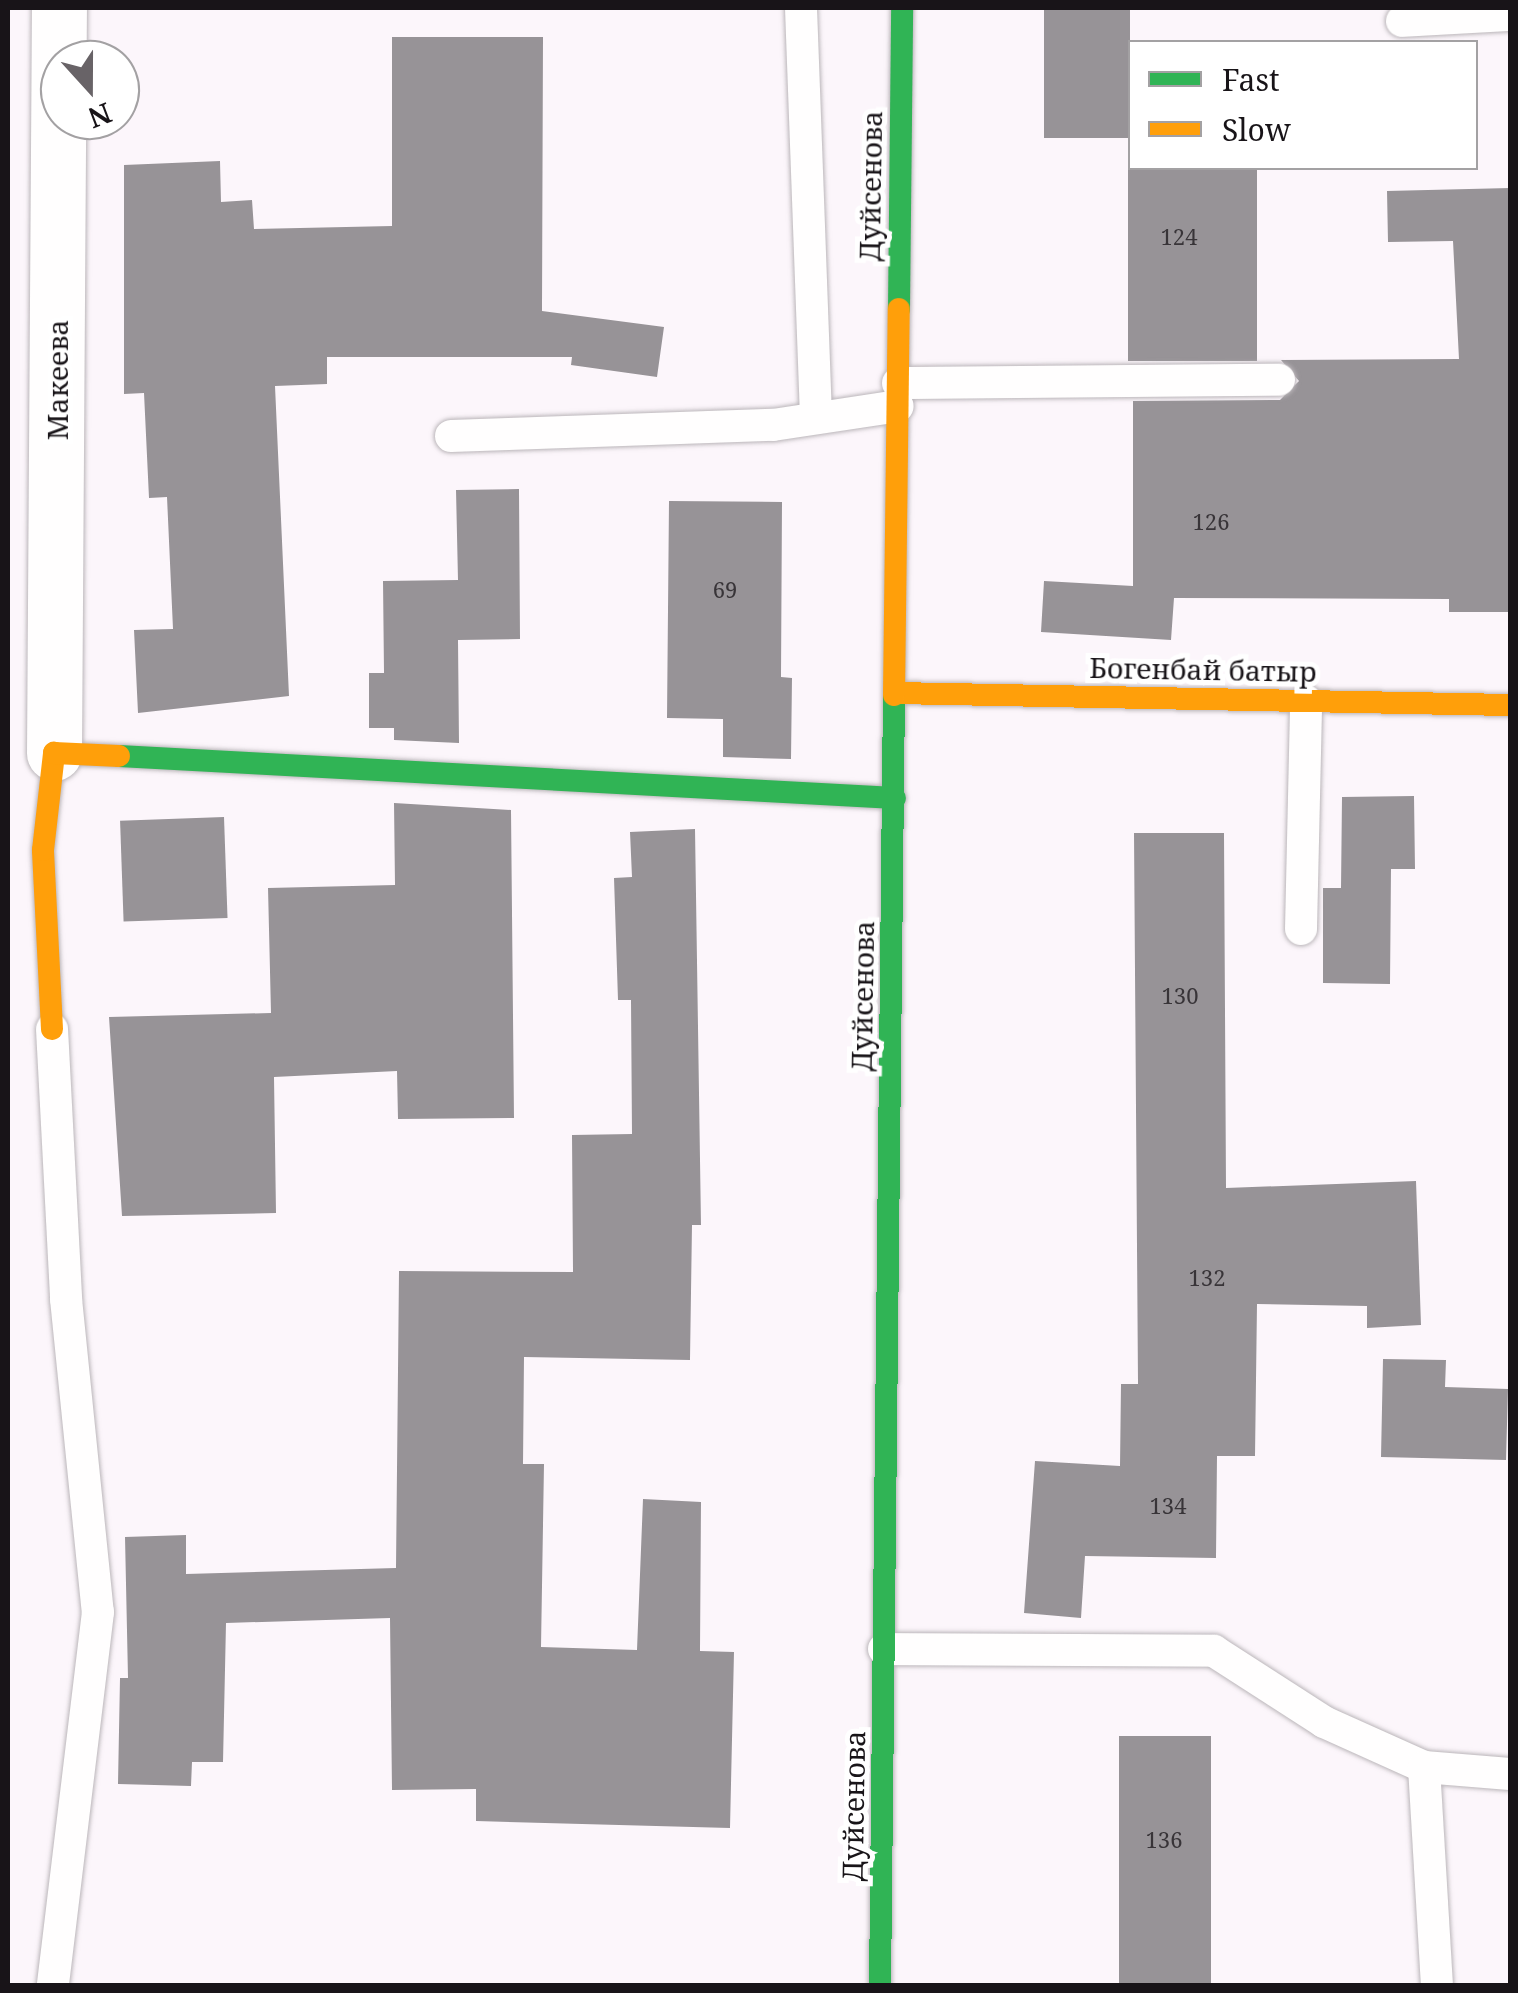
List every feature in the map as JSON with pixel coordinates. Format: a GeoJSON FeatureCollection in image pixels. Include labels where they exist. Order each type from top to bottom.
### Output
{"type":"FeatureCollection","features":[{"type":"Feature","properties":{"kind":"street","name":"Макеева"},"geometry":{"type":"LineString","coordinates":[[54,753],[60,8]]}},
{"type":"Feature","properties":{"kind":"street","name":"Дуйсенова"},"geometry":{"type":"LineString","coordinates":[[880,1986],[902,8]]}},
{"type":"Feature","properties":{"kind":"street","name":"Богенбай батыр"},"geometry":{"type":"LineString","coordinates":[[895,693],[1510,705]]}},
{"type":"Feature","properties":{"kind":"street"},"geometry":{"type":"LineString","coordinates":[[52,1029],[43,850],[54,753],[895,798]]}},
{"type":"Feature","properties":{"kind":"lane"},"geometry":{"type":"LineString","coordinates":[[801,8],[816,418]]}},
{"type":"Feature","properties":{"kind":"lane"},"geometry":{"type":"LineString","coordinates":[[1402,21],[1510,15]]}},
{"type":"Feature","properties":{"kind":"lane"},"geometry":{"type":"LineString","coordinates":[[451,436],[816,418],[898,395],[1279,380]]}},
{"type":"Feature","properties":{"kind":"lane"},"geometry":{"type":"LineString","coordinates":[[1301,929],[1306,701]]}},
{"type":"Feature","properties":{"kind":"lane"},"geometry":{"type":"LineString","coordinates":[[52,1029],[66,1299],[98,1612],[53,1986]]}},
{"type":"Feature","properties":{"kind":"lane"},"geometry":{"type":"LineString","coordinates":[[884,1649],[1214,1652],[1324,1722],[1424,1767],[1510,1774]]}},
{"type":"Feature","properties":{"kind":"lane"},"geometry":{"type":"LineString","coordinates":[[1424,1767],[1437,1986]]}},
{"type":"Feature","properties":{"kind":"building"},"geometry":{"type":"Polygon","coordinates":[[[1044,8],[1130,8],[1128,138],[1044,138],[1044,8]]]}},
{"type":"Feature","properties":{"kind":"building"},"geometry":{"type":"Polygon","coordinates":[[[392,37],[543,37],[542,311],[664,327],[657,377],[571,365],[572,357],[327,357],[327,384],[275,386],[289,696],[138,713],[134,630],[173,629],[167,497],[149,498],[144,393],[124,394],[124,165],[220,161],[221,202],[252,200],[254,229],[392,226],[392,37]]]}},
{"type":"Feature","properties":{"kind":"building"},"geometry":{"type":"Polygon","coordinates":[[[1128,170],[1257,170],[1257,361],[1128,361],[1128,170]]]}},
{"type":"Feature","properties":{"kind":"building"},"geometry":{"type":"Polygon","coordinates":[[[1510,188],[1510,612],[1449,612],[1449,599],[1174,598],[1171,640],[1041,632],[1044,581],[1133,586],[1133,401],[1280,400],[1299,381],[1281,360],[1459,359],[1453,241],[1388,242],[1387,191],[1510,188]]]}},
{"type":"Feature","properties":{"kind":"building"},"geometry":{"type":"Polygon","coordinates":[[[519,489],[520,639],[458,640],[459,743],[394,740],[394,728],[369,728],[369,673],[384,673],[383,581],[458,580],[456,490],[519,489]]]}},
{"type":"Feature","properties":{"kind":"building"},"geometry":{"type":"Polygon","coordinates":[[[669,501],[782,502],[781,677],[792,678],[791,759],[723,757],[723,719],[667,718],[669,501]]]}},
{"type":"Feature","properties":{"kind":"building"},"geometry":{"type":"Polygon","coordinates":[[[1414,796],[1415,869],[1391,869],[1390,984],[1323,983],[1323,888],[1341,888],[1342,797],[1414,796]]]}},
{"type":"Feature","properties":{"kind":"building"},"geometry":{"type":"Polygon","coordinates":[[[394,803],[511,810],[514,1118],[398,1119],[397,1071],[274,1077],[276,1213],[122,1216],[109,1017],[271,1013],[268,888],[395,885],[394,803]]]}},
{"type":"Feature","properties":{"kind":"building"},"geometry":{"type":"Polygon","coordinates":[[[224,817],[228,918],[124,922],[120,821],[224,817]]]}},
{"type":"Feature","properties":{"kind":"building"},"geometry":{"type":"Polygon","coordinates":[[[695,829],[701,1225],[692,1225],[690,1360],[524,1357],[523,1464],[544,1464],[541,1647],[637,1650],[643,1499],[701,1502],[700,1651],[734,1652],[730,1828],[476,1821],[476,1789],[392,1790],[390,1618],[226,1623],[223,1762],[192,1762],[191,1786],[118,1784],[120,1678],[128,1678],[125,1537],[186,1535],[186,1574],[396,1568],[399,1271],[573,1272],[572,1135],[632,1134],[631,1000],[618,1000],[614,878],[632,877],[630,832],[695,829]]]}},
{"type":"Feature","properties":{"kind":"building"},"geometry":{"type":"Polygon","coordinates":[[[1134,833],[1224,833],[1226,1188],[1416,1181],[1421,1325],[1367,1328],[1367,1306],[1257,1304],[1255,1456],[1217,1456],[1216,1558],[1085,1556],[1081,1618],[1024,1613],[1035,1461],[1120,1466],[1121,1384],[1138,1384],[1134,833]]]}},
{"type":"Feature","properties":{"kind":"building"},"geometry":{"type":"Polygon","coordinates":[[[1383,1359],[1446,1360],[1445,1387],[1508,1389],[1506,1460],[1381,1457],[1383,1359]]]}},
{"type":"Feature","properties":{"kind":"building"},"geometry":{"type":"Polygon","coordinates":[[[1119,1736],[1211,1736],[1211,1986],[1119,1986],[1119,1736]]]}},
{"type":"Feature","properties":{"kind":"traffic: fast"},"geometry":{"type":"LineString","coordinates":[[899,309],[902,8]]}},
{"type":"Feature","properties":{"kind":"traffic: fast"},"geometry":{"type":"LineString","coordinates":[[880,1986],[894,695]]}},
{"type":"Feature","properties":{"kind":"traffic: fast"},"geometry":{"type":"LineString","coordinates":[[119,756],[895,798]]}},
{"type":"Feature","properties":{"kind":"traffic: slow"},"geometry":{"type":"LineString","coordinates":[[894,695],[899,309]]}},
{"type":"Feature","properties":{"kind":"traffic: slow"},"geometry":{"type":"LineString","coordinates":[[895,693],[1510,705]]}},
{"type":"Feature","properties":{"kind":"traffic: slow"},"geometry":{"type":"LineString","coordinates":[[52,1029],[43,850],[54,753],[119,756]]}}]}
